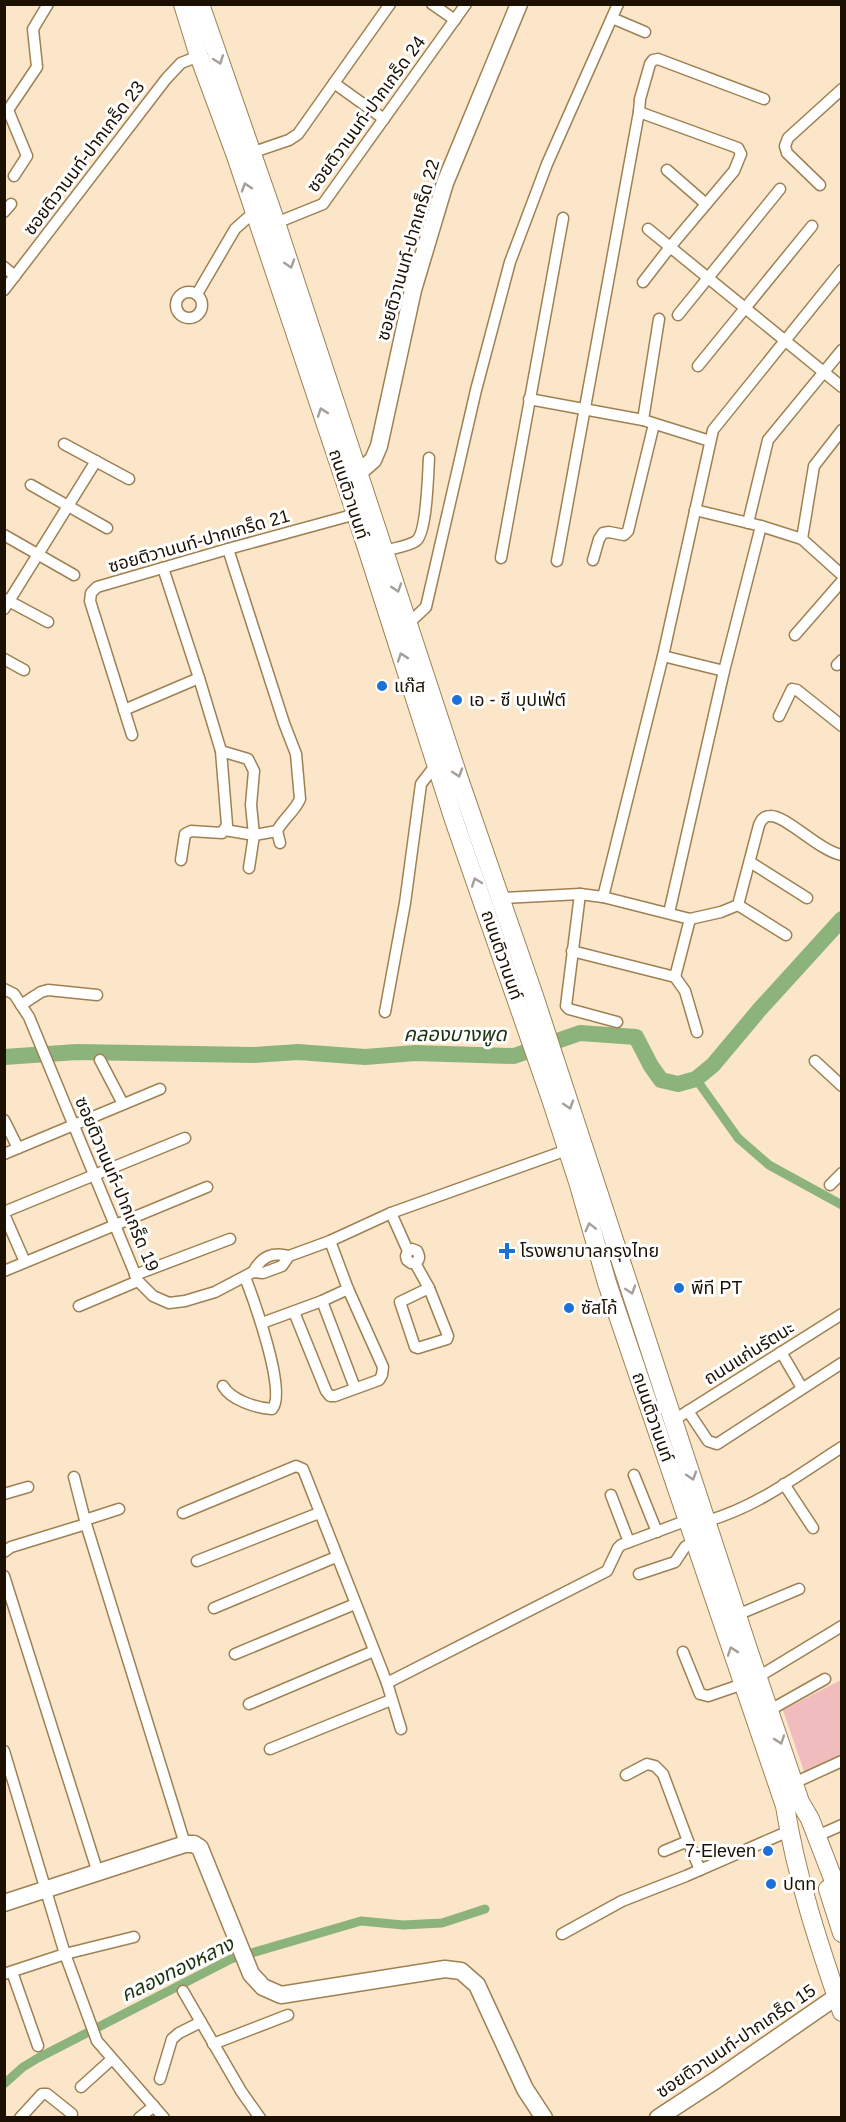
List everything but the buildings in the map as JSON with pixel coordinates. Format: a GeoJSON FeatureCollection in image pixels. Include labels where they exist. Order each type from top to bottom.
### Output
{"type":"FeatureCollection","features":[{"type":"Feature","properties":{"kind":"main road","name":"ถนนติวานนท์"},"geometry":{"type":"LineString","coordinates":[[183,4],[254,212],[351,476],[385,551],[459,779],[501,898],[537,1034]]}},
{"type":"Feature","properties":{"kind":"main road","name":"ถนนติวานนท์"},"geometry":{"type":"LineString","coordinates":[[200,4],[276,223],[351,476],[356,514],[454,820],[681,1416],[707,1521],[737,1615],[751,1680],[770,1710],[794,1783],[789,1831],[816,1933],[839,2005]]}},
{"type":"Feature","properties":{"kind":"main road","name":"ถนนติวานนท์"},"geometry":{"type":"LineString","coordinates":[[543,1052],[567,1150],[607,1283],[695,1541],[751,1680],[793,1804],[810,1819],[842,1902]]}},
{"type":"Feature","properties":{"kind":"main road"},"geometry":{"type":"LineString","coordinates":[[793,1804],[805,1823],[842,1934]]}},
{"type":"Feature","properties":{"kind":"main road"},"geometry":{"type":"LineString","coordinates":[[793,1804],[842,1976]]}},
{"type":"Feature","properties":{"kind":"street"},"geometry":{"type":"LineString","coordinates":[[14,176],[27,156],[8,110],[37,67],[33,30],[48,4]]}},
{"type":"Feature","properties":{"kind":"street"},"geometry":{"type":"LineString","coordinates":[[251,153],[289,140],[298,134],[390,4]]}},
{"type":"Feature","properties":{"kind":"street"},"geometry":{"type":"LineString","coordinates":[[432,4],[455,20]]}},
{"type":"Feature","properties":{"kind":"street","name":"ซอยติวานนท์-ปากเกร็ด 24"},"geometry":{"type":"LineString","coordinates":[[276,223],[323,204],[466,4]]}},
{"type":"Feature","properties":{"kind":"street","name":"ซอยติวานนท์-ปากเกร็ด 22"},"geometry":{"type":"LineString","coordinates":[[351,476],[373,460],[379,446],[413,290],[445,183],[519,4]]}},
{"type":"Feature","properties":{"kind":"street"},"geometry":{"type":"LineString","coordinates":[[409,623],[426,607],[476,390],[510,262],[547,164],[618,4]]}},
{"type":"Feature","properties":{"kind":"street"},"geometry":{"type":"LineString","coordinates":[[612,18],[645,32]]}},
{"type":"Feature","properties":{"kind":"street","name":"ซอยติวานนท์-ปากเกร็ด 23"},"geometry":{"type":"LineString","coordinates":[[4,291],[166,79],[181,63],[199,56]]}},
{"type":"Feature","properties":{"kind":"street"},"geometry":{"type":"LineString","coordinates":[[557,561],[640,99],[650,64],[653,60],[658,59],[764,99]]}},
{"type":"Feature","properties":{"kind":"street"},"geometry":{"type":"LineString","coordinates":[[334,83],[384,119]]}},
{"type":"Feature","properties":{"kind":"street"},"geometry":{"type":"LineString","coordinates":[[820,185],[787,153],[785,146],[788,138],[842,89]]}},
{"type":"Feature","properties":{"kind":"street"},"geometry":{"type":"LineString","coordinates":[[639,112],[738,148],[741,154],[734,171],[643,282]]}},
{"type":"Feature","properties":{"kind":"street"},"geometry":{"type":"LineString","coordinates":[[667,170],[706,204]]}},
{"type":"Feature","properties":{"kind":"street"},"geometry":{"type":"LineString","coordinates":[[678,315],[780,189]]}},
{"type":"Feature","properties":{"kind":"street"},"geometry":{"type":"LineString","coordinates":[[196,294],[235,229],[254,212]]}},
{"type":"Feature","properties":{"kind":"street"},"geometry":{"type":"LineString","coordinates":[[501,558],[563,218]]}},
{"type":"Feature","properties":{"kind":"street"},"geometry":{"type":"LineString","coordinates":[[698,366],[812,226]]}},
{"type":"Feature","properties":{"kind":"street"},"geometry":{"type":"LineString","coordinates":[[648,230],[842,387]]}},
{"type":"Feature","properties":{"kind":"street"},"geometry":{"type":"LineString","coordinates":[[4,267],[15,276]]}},
{"type":"Feature","properties":{"kind":"street"},"geometry":{"type":"LineString","coordinates":[[603,897],[663,656],[714,430],[842,270]]}},
{"type":"Feature","properties":{"kind":"street"},"geometry":{"type":"LineString","coordinates":[[593,560],[603,533],[624,535],[628,531],[648,422],[659,319]]}},
{"type":"Feature","properties":{"kind":"street"},"geometry":{"type":"LineString","coordinates":[[748,522],[768,440],[842,350]]}},
{"type":"Feature","properties":{"kind":"street"},"geometry":{"type":"LineString","coordinates":[[529,399],[648,422],[710,441]]}},
{"type":"Feature","properties":{"kind":"street"},"geometry":{"type":"LineString","coordinates":[[802,539],[814,466],[842,430]]}},
{"type":"Feature","properties":{"kind":"street"},"geometry":{"type":"LineString","coordinates":[[64,444],[129,479]]}},
{"type":"Feature","properties":{"kind":"street"},"geometry":{"type":"LineString","coordinates":[[385,551],[417,540],[421,534],[424,523],[429,458]]}},
{"type":"Feature","properties":{"kind":"street"},"geometry":{"type":"LineString","coordinates":[[48,622],[6,603],[96,461]]}},
{"type":"Feature","properties":{"kind":"street"},"geometry":{"type":"LineString","coordinates":[[31,485],[107,528]]}},
{"type":"Feature","properties":{"kind":"street"},"geometry":{"type":"LineString","coordinates":[[695,510],[748,522],[802,539],[842,575]]}},
{"type":"Feature","properties":{"kind":"street","name":"ซอยติวานนท์-ปากเกร็ด 21"},"geometry":{"type":"LineString","coordinates":[[132,735],[90,601],[91,593],[97,587],[356,514]]}},
{"type":"Feature","properties":{"kind":"street"},"geometry":{"type":"LineString","coordinates":[[669,914],[724,671],[761,526]]}},
{"type":"Feature","properties":{"kind":"street"},"geometry":{"type":"LineString","coordinates":[[4,535],[74,575]]}},
{"type":"Feature","properties":{"kind":"street"},"geometry":{"type":"LineString","coordinates":[[228,549],[296,754],[300,799],[297,806],[283,819],[277,831],[280,843]]}},
{"type":"Feature","properties":{"kind":"street"},"geometry":{"type":"LineString","coordinates":[[163,568],[221,751],[227,825],[222,833],[191,831],[185,834],[181,860]]}},
{"type":"Feature","properties":{"kind":"street"},"geometry":{"type":"LineString","coordinates":[[795,635],[842,580]]}},
{"type":"Feature","properties":{"kind":"street"},"geometry":{"type":"LineString","coordinates":[[663,656],[724,671]]}},
{"type":"Feature","properties":{"kind":"street"},"geometry":{"type":"LineString","coordinates":[[4,659],[24,670]]}},
{"type":"Feature","properties":{"kind":"street"},"geometry":{"type":"LineString","coordinates":[[124,710],[199,678]]}},
{"type":"Feature","properties":{"kind":"street"},"geometry":{"type":"LineString","coordinates":[[779,716],[789,693],[797,690],[842,726]]}},
{"type":"Feature","properties":{"kind":"street"},"geometry":{"type":"LineString","coordinates":[[221,751],[248,759],[254,771],[251,805],[254,835],[249,868]]}},
{"type":"Feature","properties":{"kind":"street"},"geometry":{"type":"LineString","coordinates":[[385,1012],[405,903],[421,784],[431,771],[439,768]]}},
{"type":"Feature","properties":{"kind":"street"},"geometry":{"type":"LineString","coordinates":[[738,905],[759,825],[766,816],[772,816],[789,825],[826,850],[842,855]]}},
{"type":"Feature","properties":{"kind":"street"},"geometry":{"type":"LineString","coordinates":[[225,830],[254,835],[277,831]]}},
{"type":"Feature","properties":{"kind":"street"},"geometry":{"type":"LineString","coordinates":[[750,862],[807,898]]}},
{"type":"Feature","properties":{"kind":"street"},"geometry":{"type":"LineString","coordinates":[[580,894],[567,1006],[569,1009],[617,1022]]}},
{"type":"Feature","properties":{"kind":"street"},"geometry":{"type":"LineString","coordinates":[[501,898],[580,894],[603,897],[690,919],[721,912],[738,905]]}},
{"type":"Feature","properties":{"kind":"street"},"geometry":{"type":"LineString","coordinates":[[738,905],[786,935]]}},
{"type":"Feature","properties":{"kind":"street"},"geometry":{"type":"LineString","coordinates":[[675,977],[690,919]]}},
{"type":"Feature","properties":{"kind":"street"},"geometry":{"type":"LineString","coordinates":[[572,951],[675,977],[685,991],[697,1032]]}},
{"type":"Feature","properties":{"kind":"street","name":"ซอยติวานนท์-ปากเกร็ด 19"},"geometry":{"type":"LineString","coordinates":[[4,989],[14,994],[28,1017],[137,1278],[153,1296],[169,1303],[215,1292],[249,1275],[282,1266],[289,1256],[330,1241],[391,1213],[567,1150]]}},
{"type":"Feature","properties":{"kind":"street"},"geometry":{"type":"LineString","coordinates":[[21,1005],[48,990],[97,995]]}},
{"type":"Feature","properties":{"kind":"street"},"geometry":{"type":"LineString","coordinates":[[100,1060],[123,1104]]}},
{"type":"Feature","properties":{"kind":"street"},"geometry":{"type":"LineString","coordinates":[[815,1061],[842,1086]]}},
{"type":"Feature","properties":{"kind":"street"},"geometry":{"type":"LineString","coordinates":[[4,1154],[160,1089]]}},
{"type":"Feature","properties":{"kind":"street"},"geometry":{"type":"LineString","coordinates":[[4,1120],[18,1148]]}},
{"type":"Feature","properties":{"kind":"street"},"geometry":{"type":"LineString","coordinates":[[25,1262],[4,1213],[185,1138]]}},
{"type":"Feature","properties":{"kind":"street"},"geometry":{"type":"LineString","coordinates":[[830,1185],[842,1173]]}},
{"type":"Feature","properties":{"kind":"street"},"geometry":{"type":"LineString","coordinates":[[4,1270],[207,1187]]}},
{"type":"Feature","properties":{"kind":"street"},"geometry":{"type":"LineString","coordinates":[[391,1213],[408,1251],[412,1249],[420,1255],[416,1263],[429,1288],[448,1336],[447,1339],[418,1348],[400,1302],[429,1288]]}},
{"type":"Feature","properties":{"kind":"street"},"geometry":{"type":"LineString","coordinates":[[79,1306],[137,1278],[230,1239]]}},
{"type":"Feature","properties":{"kind":"street"},"geometry":{"type":"LineString","coordinates":[[294,1312],[330,1396],[379,1380],[383,1367],[348,1289],[330,1241]]}},
{"type":"Feature","properties":{"kind":"street"},"geometry":{"type":"LineString","coordinates":[[223,1386],[227,1393],[260,1408],[272,1409],[276,1405],[274,1379],[249,1275]]}},
{"type":"Feature","properties":{"kind":"street"},"geometry":{"type":"LineString","coordinates":[[262,1323],[348,1289]]}},
{"type":"Feature","properties":{"kind":"street"},"geometry":{"type":"LineString","coordinates":[[322,1301],[355,1388]]}},
{"type":"Feature","properties":{"kind":"street","name":"ถนนแก่นรัตนะ"},"geometry":{"type":"LineString","coordinates":[[681,1416],[842,1314]]}},
{"type":"Feature","properties":{"kind":"street"},"geometry":{"type":"LineString","coordinates":[[781,1352],[802,1388]]}},
{"type":"Feature","properties":{"kind":"street"},"geometry":{"type":"LineString","coordinates":[[681,1416],[708,1441],[717,1444],[842,1363]]}},
{"type":"Feature","properties":{"kind":"street"},"geometry":{"type":"LineString","coordinates":[[707,1521],[729,1515],[751,1505],[841,1449]]}},
{"type":"Feature","properties":{"kind":"street"},"geometry":{"type":"LineString","coordinates":[[183,1513],[296,1466],[303,1468],[318,1512],[387,1683],[401,1729]]}},
{"type":"Feature","properties":{"kind":"street"},"geometry":{"type":"LineString","coordinates":[[634,1475],[657,1532]]}},
{"type":"Feature","properties":{"kind":"street"},"geometry":{"type":"LineString","coordinates":[[74,1477],[185,1844]]}},
{"type":"Feature","properties":{"kind":"street"},"geometry":{"type":"LineString","coordinates":[[784,1484],[813,1528]]}},
{"type":"Feature","properties":{"kind":"street"},"geometry":{"type":"LineString","coordinates":[[4,1494],[28,1487]]}},
{"type":"Feature","properties":{"kind":"street"},"geometry":{"type":"LineString","coordinates":[[611,1495],[629,1542]]}},
{"type":"Feature","properties":{"kind":"street"},"geometry":{"type":"LineString","coordinates":[[4,1552],[11,1547],[119,1509]]}},
{"type":"Feature","properties":{"kind":"street"},"geometry":{"type":"LineString","coordinates":[[197,1561],[318,1512]]}},
{"type":"Feature","properties":{"kind":"street"},"geometry":{"type":"LineString","coordinates":[[387,1683],[607,1571],[618,1548],[629,1542],[688,1520]]}},
{"type":"Feature","properties":{"kind":"street"},"geometry":{"type":"LineString","coordinates":[[639,1574],[675,1562],[685,1546],[695,1541]]}},
{"type":"Feature","properties":{"kind":"street"},"geometry":{"type":"LineString","coordinates":[[214,1608],[336,1557]]}},
{"type":"Feature","properties":{"kind":"street"},"geometry":{"type":"LineString","coordinates":[[4,1576],[98,1873]]}},
{"type":"Feature","properties":{"kind":"street"},"geometry":{"type":"LineString","coordinates":[[737,1615],[799,1589]]}},
{"type":"Feature","properties":{"kind":"street"},"geometry":{"type":"LineString","coordinates":[[235,1653],[356,1604]]}},
{"type":"Feature","properties":{"kind":"street"},"geometry":{"type":"LineString","coordinates":[[683,1652],[700,1694],[708,1696],[751,1680],[842,1626]]}},
{"type":"Feature","properties":{"kind":"street"},"geometry":{"type":"LineString","coordinates":[[249,1704],[374,1650]]}},
{"type":"Feature","properties":{"kind":"street"},"geometry":{"type":"LineString","coordinates":[[770,1710],[825,1679]]}},
{"type":"Feature","properties":{"kind":"street"},"geometry":{"type":"LineString","coordinates":[[270,1749],[392,1700]]}},
{"type":"Feature","properties":{"kind":"street"},"geometry":{"type":"LineString","coordinates":[[4,1751],[65,1954],[89,2023],[97,2041],[164,2118]]}},
{"type":"Feature","properties":{"kind":"street"},"geometry":{"type":"LineString","coordinates":[[794,1783],[842,1761]]}},
{"type":"Feature","properties":{"kind":"street"},"geometry":{"type":"LineString","coordinates":[[626,1775],[647,1764],[655,1766],[663,1774],[700,1870]]}},
{"type":"Feature","properties":{"kind":"street"},"geometry":{"type":"LineString","coordinates":[[817,1836],[842,1826]]}},
{"type":"Feature","properties":{"kind":"street"},"geometry":{"type":"LineString","coordinates":[[562,1934],[622,1901],[789,1831]]}},
{"type":"Feature","properties":{"kind":"street"},"geometry":{"type":"LineString","coordinates":[[664,1851],[688,1842]]}},
{"type":"Feature","properties":{"kind":"street"},"geometry":{"type":"LineString","coordinates":[[4,1903],[185,1844],[194,1845],[200,1848],[251,1974],[263,1987],[281,1995],[445,1969],[461,1971],[477,1985],[525,2089],[544,2118]]}},
{"type":"Feature","properties":{"kind":"street"},"geometry":{"type":"LineString","coordinates":[[38,2046],[8,1973],[65,1954],[134,1937]]}},
{"type":"Feature","properties":{"kind":"street"},"geometry":{"type":"LineString","coordinates":[[183,1991],[241,2091],[260,2118]]}},
{"type":"Feature","properties":{"kind":"street","name":"ซอยติวานนท์-ปากเกร็ด 15"},"geometry":{"type":"LineString","coordinates":[[658,2118],[839,2005]]}},
{"type":"Feature","properties":{"kind":"street"},"geometry":{"type":"LineString","coordinates":[[213,2043],[288,2015]]}},
{"type":"Feature","properties":{"kind":"street"},"geometry":{"type":"LineString","coordinates":[[160,2079],[172,2039],[179,2032],[201,2022]]}},
{"type":"Feature","properties":{"kind":"street"},"geometry":{"type":"LineString","coordinates":[[81,2087],[112,2059]]}},
{"type":"Feature","properties":{"kind":"street"},"geometry":{"type":"LineString","coordinates":[[20,2118],[42,2094],[47,2094],[72,2114]]}},
{"type":"Feature","properties":{"kind":"street"},"geometry":{"type":"LineString","coordinates":[[139,2118],[154,2106]]}},
{"type":"Feature","properties":{"kind":"shaded area"},"geometry":{"type":"Polygon","coordinates":[[[841,1680],[841,1759],[806,1777],[783,1710],[841,1680]]]}},
{"type":"Feature","properties":{"kind":"waterway","name":"คลองบางพูด"},"geometry":{"type":"LineString","coordinates":[[4,1057],[77,1052],[254,1055],[298,1052],[365,1057],[415,1053],[514,1056],[580,1033],[636,1037],[661,1080],[678,1084],[696,1079],[713,1065],[760,1009],[842,919]]}},
{"type":"Feature","properties":{"kind":"waterway"},"geometry":{"type":"LineString","coordinates":[[696,1079],[738,1138],[769,1165],[842,1205]]}},
{"type":"Feature","properties":{"kind":"waterway","name":"คลองทองหลาง"},"geometry":{"type":"LineString","coordinates":[[4,2084],[23,2067],[38,2058],[231,1959],[361,1921],[403,1925],[442,1923],[485,1909]]}},
{"type":"Feature","properties":{"kind":"place","name":"แก๊ส"},"geometry":{"type":"Point","coordinates":[382,686]}},
{"type":"Feature","properties":{"kind":"place","name":"เอ - ซี บุปเฟ่ต์"},"geometry":{"type":"Point","coordinates":[457,700]}},
{"type":"Feature","properties":{"kind":"place","name":"โรงพยาบาลกรุงไทย"},"geometry":{"type":"Point","coordinates":[507,1251]}},
{"type":"Feature","properties":{"kind":"place","name":"พีที PT"},"geometry":{"type":"Point","coordinates":[679,1288]}},
{"type":"Feature","properties":{"kind":"place","name":"ซัสโก้"},"geometry":{"type":"Point","coordinates":[569,1308]}},
{"type":"Feature","properties":{"kind":"place","name":"7-Eleven"},"geometry":{"type":"Point","coordinates":[768,1851]}},
{"type":"Feature","properties":{"kind":"place","name":"ปตท"},"geometry":{"type":"Point","coordinates":[771,1884]}}]}
